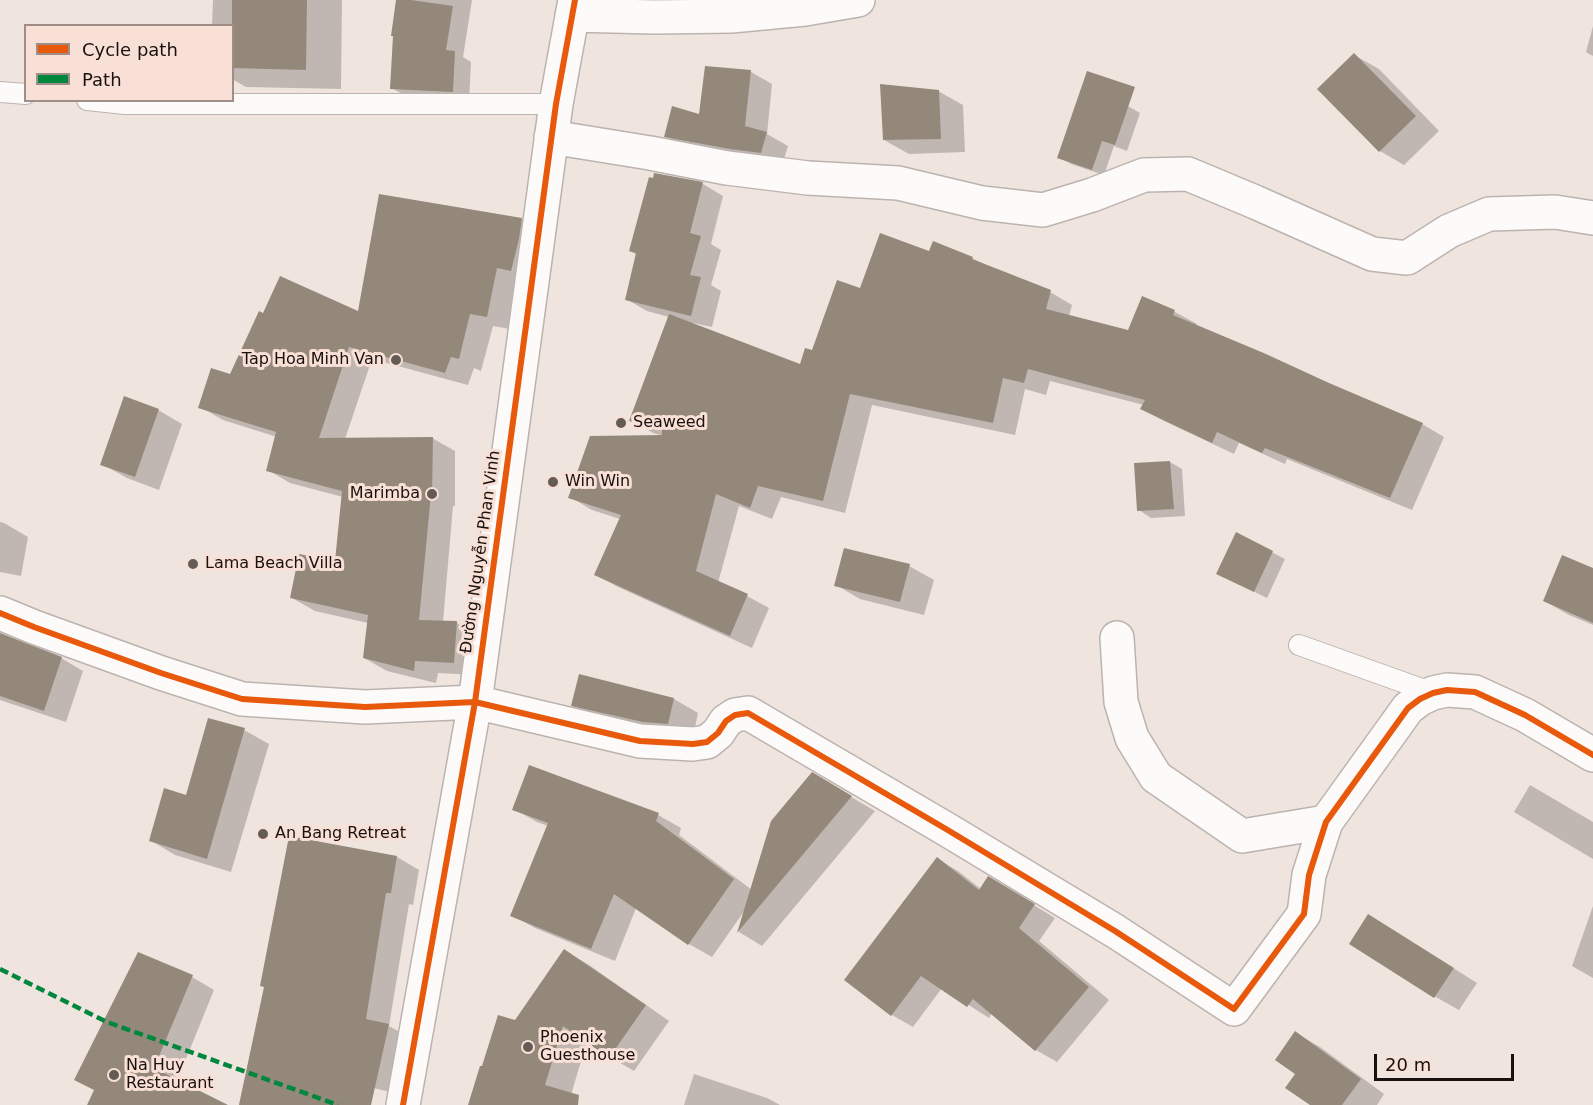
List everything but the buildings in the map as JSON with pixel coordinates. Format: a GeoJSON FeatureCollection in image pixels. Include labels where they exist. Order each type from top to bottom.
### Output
{"type":"FeatureCollection","features":[{"type":"Feature","properties":{"kind":"street"},"geometry":{"type":"LineString","coordinates":[[574,7],[654,17],[731,16],[805,9],[858,0]]}},
{"type":"Feature","properties":{"kind":"street","name":"Đường Nguyễn Phan Vinh"},"geometry":{"type":"LineString","coordinates":[[403,1105],[474,702],[551,137],[574,7]]}},
{"type":"Feature","properties":{"kind":"street"},"geometry":{"type":"LineString","coordinates":[[551,137],[727,168],[808,178],[898,183],[982,203],[1043,210],[1092,195],[1144,175],[1188,174],[1372,254],[1407,258],[1449,231],[1489,214],[1555,212],[1593,218]]}},
{"type":"Feature","properties":{"kind":"street"},"geometry":{"type":"LineString","coordinates":[[0,612],[34,627],[161,673],[242,699],[365,707],[474,702],[640,741],[693,744],[707,742],[718,733],[726,721],[735,715],[748,713],[1075,907],[1234,1009],[1304,914],[1310,875],[1326,822],[1408,708],[1420,699],[1447,690],[1475,692],[1525,715],[1593,755]]}},
{"type":"Feature","properties":{"kind":"street"},"geometry":{"type":"LineString","coordinates":[[1117,638],[1121,702],[1131,738],[1156,777],[1242,836],[1326,822]]}},
{"type":"Feature","properties":{"kind":"lane"},"geometry":{"type":"LineString","coordinates":[[0,92],[24,94]]}},
{"type":"Feature","properties":{"kind":"lane"},"geometry":{"type":"LineString","coordinates":[[106,102],[124,104],[556,104]]}},
{"type":"Feature","properties":{"kind":"lane"},"geometry":{"type":"LineString","coordinates":[[1299,645],[1433,693]]}},
{"type":"Feature","properties":{"kind":"marked path"},"geometry":{"type":"LineString","coordinates":[[0,969],[107,1022],[338,1105]]}},
{"type":"Feature","properties":{"kind":"cycle path"},"geometry":{"type":"LineString","coordinates":[[403,1105],[475,702],[556,104],[575,0]]}},
{"type":"Feature","properties":{"kind":"cycle path"},"geometry":{"type":"LineString","coordinates":[[0,613],[161,673],[242,699],[365,707],[475,702],[640,741],[693,744],[707,742],[718,733],[726,721],[735,715],[748,713],[1115,931],[1234,1009],[1304,914],[1309,875],[1326,822],[1408,708],[1420,699],[1447,690],[1475,692],[1525,715],[1593,755]]}},
{"type":"Feature","properties":{"kind":"place","name":"Tap Hoa Minh Van"},"geometry":{"type":"Point","coordinates":[396,360]}},
{"type":"Feature","properties":{"kind":"place","name":"Seaweed"},"geometry":{"type":"Point","coordinates":[621,423]}},
{"type":"Feature","properties":{"kind":"place","name":"Win Win"},"geometry":{"type":"Point","coordinates":[553,482]}},
{"type":"Feature","properties":{"kind":"place","name":"Marimba"},"geometry":{"type":"Point","coordinates":[432,494]}},
{"type":"Feature","properties":{"kind":"place","name":"Lama Beach Villa"},"geometry":{"type":"Point","coordinates":[193,564]}},
{"type":"Feature","properties":{"kind":"place","name":"An Bang Retreat"},"geometry":{"type":"Point","coordinates":[263,834]}},
{"type":"Feature","properties":{"kind":"place","name":"Phoenix Guesthouse"},"geometry":{"type":"Point","coordinates":[528,1047]}},
{"type":"Feature","properties":{"kind":"place","name":"Na Huy Restaurant"},"geometry":{"type":"Point","coordinates":[114,1075]}}]}
